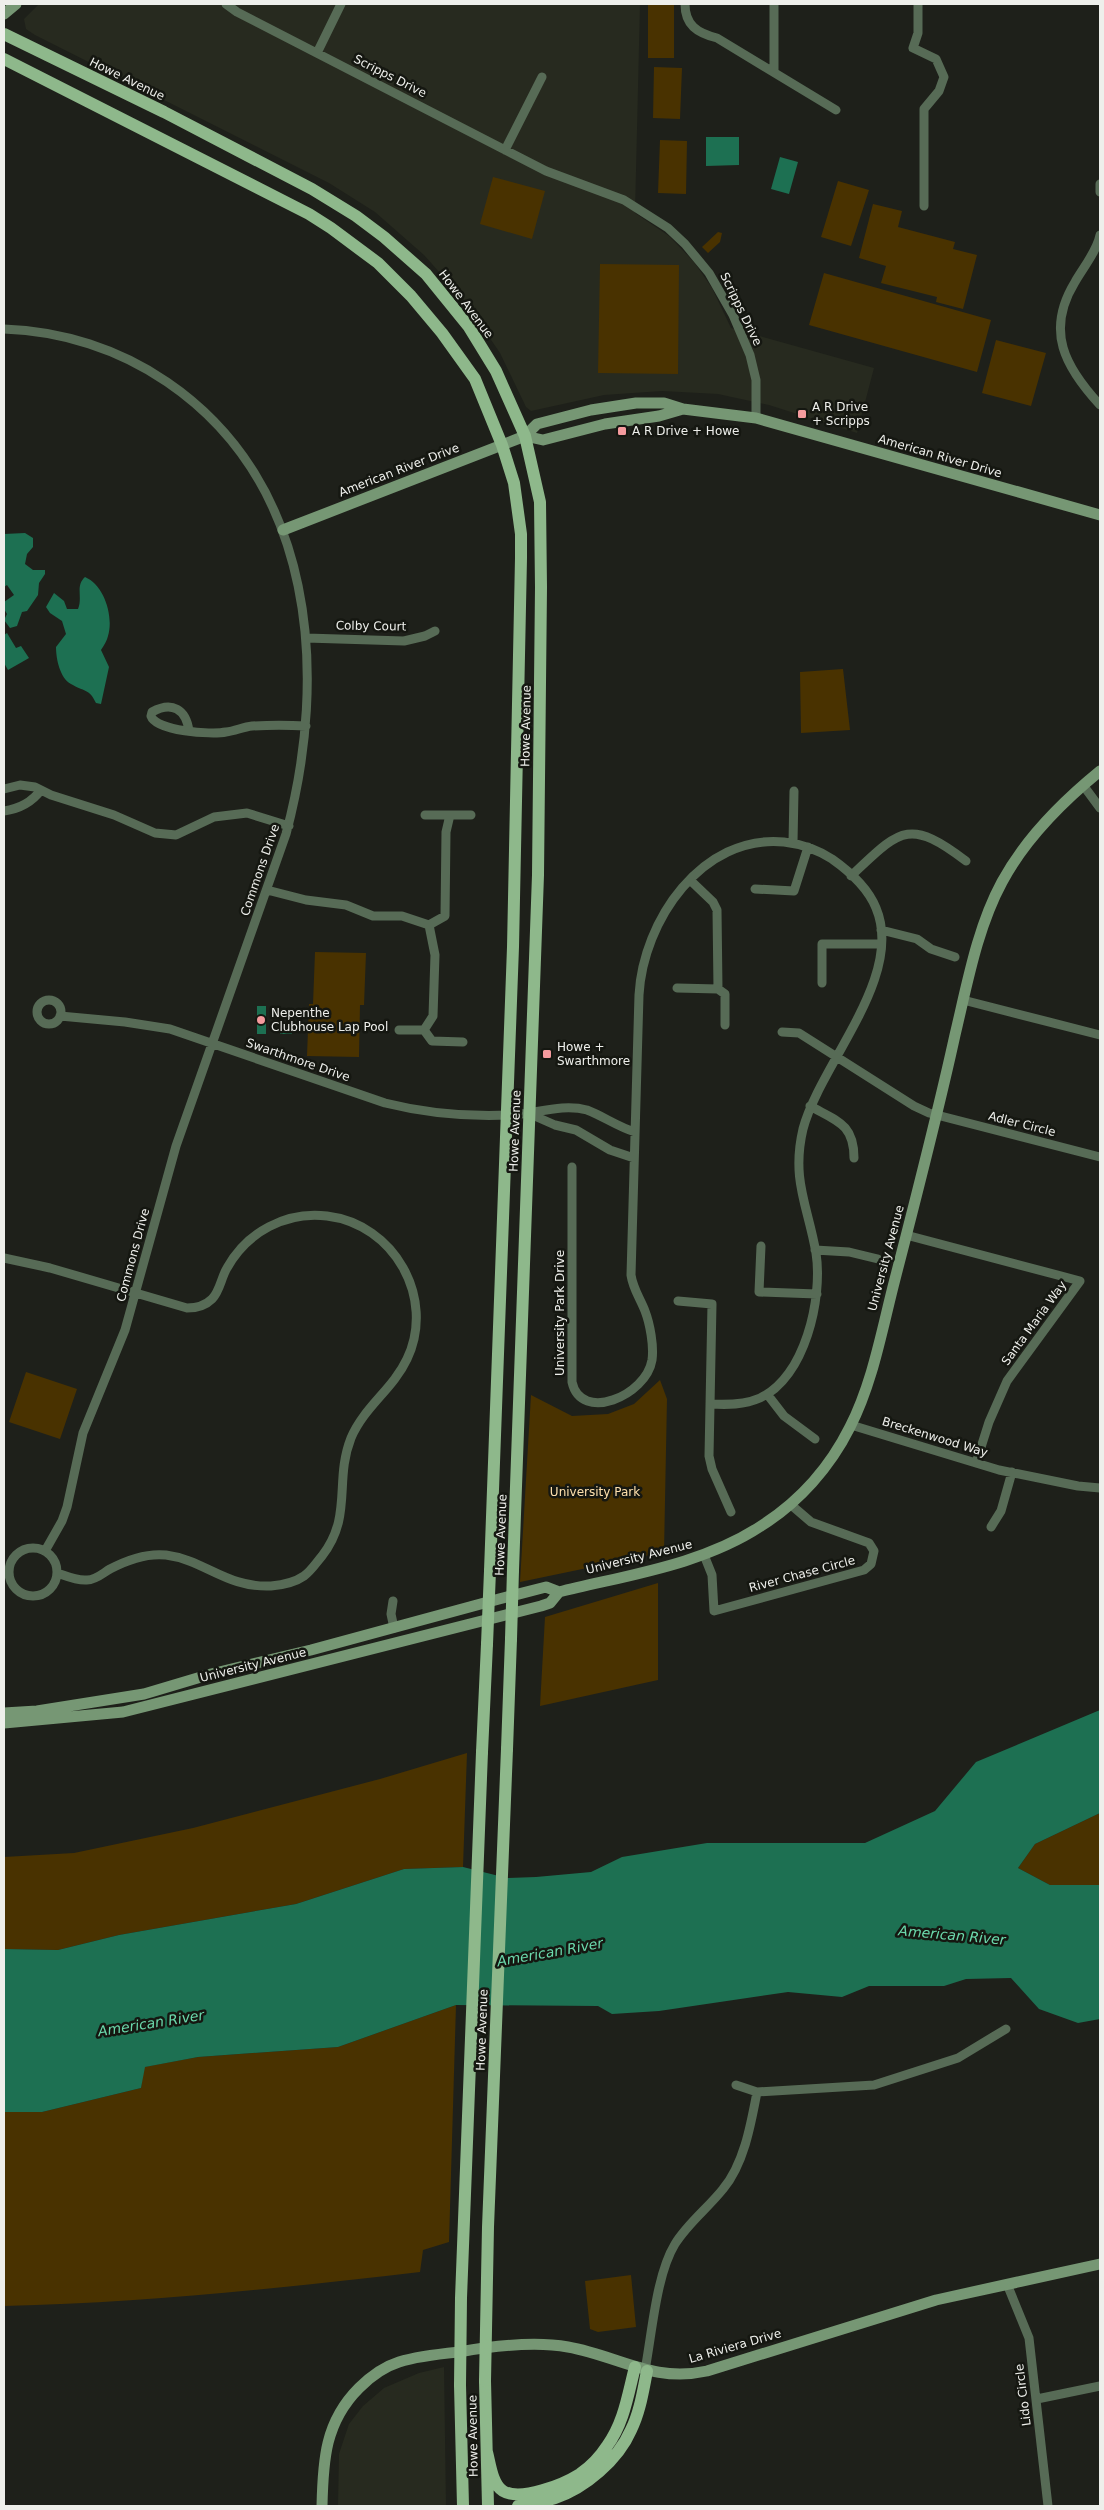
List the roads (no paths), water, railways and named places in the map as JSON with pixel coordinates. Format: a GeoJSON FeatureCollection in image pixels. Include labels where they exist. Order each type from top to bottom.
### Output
{"type":"FeatureCollection","features":[{"type":"Feature","properties":{"kind":"main road","name":"Howe Avenue"},"geometry":{"type":"LineString","coordinates":[[4,34],[312,189],[356,216],[384,237],[426,274],[470,327],[496,371],[525,436],[534,470],[542,521],[538,875],[488,2227],[485,2381],[488,2506]]}},
{"type":"Feature","properties":{"kind":"main road","name":"Howe Avenue"},"geometry":{"type":"LineString","coordinates":[[4,59],[309,214],[369,255],[411,296],[455,348],[474,379],[502,444],[517,498],[521,534],[513,947],[461,2298],[460,2385],[463,2506]]}},
{"type":"Feature","properties":{"kind":"main road"},"geometry":{"type":"LineString","coordinates":[[487,2452],[496,2482],[503,2491],[516,2494],[546,2489],[581,2473],[596,2460],[617,2431],[643,2369]]}},
{"type":"Feature","properties":{"kind":"main road"},"geometry":{"type":"LineString","coordinates":[[518,2506],[554,2499],[571,2492],[591,2479],[605,2465],[631,2431],[643,2369]]}},
{"type":"Feature","properties":{"kind":"street"},"geometry":{"type":"LineString","coordinates":[[4,14],[16,4]]}},
{"type":"Feature","properties":{"kind":"street","name":"Scripps Drive"},"geometry":{"type":"LineString","coordinates":[[226,4],[237,12],[546,171],[624,200],[650,215],[685,244],[709,272],[721,292],[750,355],[756,380],[756,418]]}},
{"type":"Feature","properties":{"kind":"street"},"geometry":{"type":"LineString","coordinates":[[317,53],[341,4]]}},
{"type":"Feature","properties":{"kind":"street"},"geometry":{"type":"LineString","coordinates":[[685,4],[688,22],[699,32],[717,38],[836,110]]}},
{"type":"Feature","properties":{"kind":"street"},"geometry":{"type":"LineString","coordinates":[[774,4],[774,72]]}},
{"type":"Feature","properties":{"kind":"street"},"geometry":{"type":"LineString","coordinates":[[918,4],[918,33],[913,48],[936,59],[944,77],[939,91],[924,109],[924,206]]}},
{"type":"Feature","properties":{"kind":"street"},"geometry":{"type":"LineString","coordinates":[[506,150],[542,77]]}},
{"type":"Feature","properties":{"kind":"street"},"geometry":{"type":"LineString","coordinates":[[1100,184],[1100,192]]}},
{"type":"Feature","properties":{"kind":"street"},"geometry":{"type":"LineString","coordinates":[[1100,235],[1066,297],[1061,320],[1062,344],[1068,365],[1079,382],[1100,405]]}},
{"type":"Feature","properties":{"kind":"street","name":"Commons Drive"},"geometry":{"type":"LineString","coordinates":[[4,329],[66,337],[107,350],[136,363],[181,392],[206,412],[241,452],[259,479],[283,530],[296,577],[306,638],[308,675],[306,726],[301,773],[289,826],[162,1190],[136,1293],[108,1374],[83,1433],[62,1521],[45,1551]]}},
{"type":"Feature","properties":{"kind":"street","name":"American River Drive"},"geometry":{"type":"LineString","coordinates":[[283,530],[525,436],[537,424],[591,410],[636,403],[664,403],[683,408],[756,418],[1100,515]]}},
{"type":"Feature","properties":{"kind":"street","name":"American River Drive"},"geometry":{"type":"LineString","coordinates":[[525,436],[543,440],[605,424],[659,416],[683,408]]}},
{"type":"Feature","properties":{"kind":"street","name":"Colby Court"},"geometry":{"type":"LineString","coordinates":[[306,638],[404,641],[425,636],[435,630]]}},
{"type":"Feature","properties":{"kind":"street"},"geometry":{"type":"LineString","coordinates":[[189,731],[199,734],[225,732],[250,727],[306,726]]}},
{"type":"Feature","properties":{"kind":"street","name":"University Avenue"},"geometry":{"type":"LineString","coordinates":[[4,1713],[37,1711],[144,1694],[211,1674],[546,1587],[559,1592],[704,1554],[746,1536],[790,1504],[822,1471],[851,1425],[869,1380],[937,1115],[963,1000],[984,925],[1000,885],[1013,862],[1033,835],[1100,771]]}},
{"type":"Feature","properties":{"kind":"street"},"geometry":{"type":"LineString","coordinates":[[4,789],[20,785],[41,790],[114,815],[155,833],[176,835],[214,817],[247,813],[289,826]]}},
{"type":"Feature","properties":{"kind":"street"},"geometry":{"type":"LineString","coordinates":[[1083,786],[1100,808]]}},
{"type":"Feature","properties":{"kind":"street"},"geometry":{"type":"LineString","coordinates":[[4,812],[14,810],[30,801],[41,790]]}},
{"type":"Feature","properties":{"kind":"street"},"geometry":{"type":"LineString","coordinates":[[793,843],[794,791]]}},
{"type":"Feature","properties":{"kind":"street"},"geometry":{"type":"LineString","coordinates":[[425,815],[471,815]]}},
{"type":"Feature","properties":{"kind":"street"},"geometry":{"type":"LineString","coordinates":[[267,890],[306,900],[346,904],[374,916],[402,916],[429,925],[445,916],[446,832],[450,815]]}},
{"type":"Feature","properties":{"kind":"street"},"geometry":{"type":"LineString","coordinates":[[851,876],[886,843],[903,835],[922,834],[934,838],[966,861]]}},
{"type":"Feature","properties":{"kind":"street","name":"University Park Drive"},"geometry":{"type":"LineString","coordinates":[[572,1167],[572,1382],[574,1392],[583,1399],[600,1402],[615,1399],[634,1390],[647,1375],[652,1358],[646,1315],[634,1292],[631,1275],[639,995],[643,960],[650,940],[666,908],[690,880],[711,861],[743,846],[761,842],[793,843],[808,847],[828,857],[851,876],[869,895],[876,907],[880,930],[880,944],[871,989],[863,1009],[810,1106],[802,1137],[799,1180],[815,1250],[817,1294],[814,1312],[795,1365],[783,1382],[767,1394],[741,1404],[710,1404]]}},
{"type":"Feature","properties":{"kind":"street"},"geometry":{"type":"LineString","coordinates":[[755,889],[794,891],[808,847]]}},
{"type":"Feature","properties":{"kind":"street"},"geometry":{"type":"LineString","coordinates":[[690,880],[713,902],[718,910],[718,989]]}},
{"type":"Feature","properties":{"kind":"street"},"geometry":{"type":"LineString","coordinates":[[424,1030],[433,1016],[435,955],[429,925]]}},
{"type":"Feature","properties":{"kind":"street"},"geometry":{"type":"LineString","coordinates":[[880,930],[917,940],[930,949],[955,957]]}},
{"type":"Feature","properties":{"kind":"street"},"geometry":{"type":"LineString","coordinates":[[822,983],[822,944],[880,944]]}},
{"type":"Feature","properties":{"kind":"street"},"geometry":{"type":"LineString","coordinates":[[677,988],[718,989],[725,994],[725,1025]]}},
{"type":"Feature","properties":{"kind":"street"},"geometry":{"type":"LineString","coordinates":[[963,1000],[1100,1035]]}},
{"type":"Feature","properties":{"kind":"street","name":"Swarthmore Drive"},"geometry":{"type":"LineString","coordinates":[[60,1016],[170,1029],[385,1103],[408,1109],[507,1116],[529,1114]]}},
{"type":"Feature","properties":{"kind":"street"},"geometry":{"type":"LineString","coordinates":[[399,1030],[424,1030]]}},
{"type":"Feature","properties":{"kind":"street"},"geometry":{"type":"LineString","coordinates":[[424,1030],[432,1041],[463,1042]]}},
{"type":"Feature","properties":{"kind":"street"},"geometry":{"type":"LineString","coordinates":[[782,1032],[800,1033],[914,1106],[937,1115]]}},
{"type":"Feature","properties":{"kind":"street"},"geometry":{"type":"LineString","coordinates":[[810,1106],[835,1119],[849,1131],[853,1138],[854,1158]]}},
{"type":"Feature","properties":{"kind":"street"},"geometry":{"type":"LineString","coordinates":[[529,1114],[554,1108],[586,1110],[621,1128],[636,1132]]}},
{"type":"Feature","properties":{"kind":"street"},"geometry":{"type":"LineString","coordinates":[[529,1114],[555,1125],[576,1130],[610,1150],[634,1158]]}},
{"type":"Feature","properties":{"kind":"street","name":"Adler Circle"},"geometry":{"type":"LineString","coordinates":[[937,1115],[1100,1157]]}},
{"type":"Feature","properties":{"kind":"street"},"geometry":{"type":"LineString","coordinates":[[4,1258],[50,1268],[187,1308],[200,1307],[214,1297],[231,1261],[241,1248],[259,1232],[290,1218],[325,1216],[354,1223],[368,1230],[392,1251],[408,1276],[413,1291],[416,1326],[412,1345],[401,1370],[369,1407],[352,1436],[344,1466],[343,1503],[338,1528],[329,1547],[304,1576],[281,1585],[245,1586],[181,1559],[162,1555],[129,1560],[90,1580],[57,1573]]}},
{"type":"Feature","properties":{"kind":"street","name":"Santa Maria Way"},"geometry":{"type":"LineString","coordinates":[[906,1235],[1080,1280],[1007,1381],[989,1422],[976,1463]]}},
{"type":"Feature","properties":{"kind":"street"},"geometry":{"type":"LineString","coordinates":[[761,1246],[759,1292],[817,1294]]}},
{"type":"Feature","properties":{"kind":"street"},"geometry":{"type":"LineString","coordinates":[[815,1250],[849,1252],[878,1259]]}},
{"type":"Feature","properties":{"kind":"street"},"geometry":{"type":"LineString","coordinates":[[678,1301],[712,1304],[709,1456],[712,1469],[731,1512]]}},
{"type":"Feature","properties":{"kind":"street"},"geometry":{"type":"LineString","coordinates":[[767,1394],[784,1416],[815,1440]]}},
{"type":"Feature","properties":{"kind":"street","name":"Breckenwood Way"},"geometry":{"type":"LineString","coordinates":[[851,1425],[976,1463],[1012,1472],[1100,1488]]}},
{"type":"Feature","properties":{"kind":"street"},"geometry":{"type":"LineString","coordinates":[[991,1527],[1001,1511],[1012,1472]]}},
{"type":"Feature","properties":{"kind":"street","name":"River Chase Circle"},"geometry":{"type":"LineString","coordinates":[[704,1554],[712,1575],[714,1611],[864,1570],[871,1564],[874,1551],[869,1543],[811,1522],[790,1504]]}},
{"type":"Feature","properties":{"kind":"street"},"geometry":{"type":"LineString","coordinates":[[36,1548],[45,1551],[54,1561],[57,1573],[50,1588],[35,1596],[27,1595],[13,1586],[7,1559],[26,1549],[36,1548]]}},
{"type":"Feature","properties":{"kind":"street","name":"University Avenue"},"geometry":{"type":"LineString","coordinates":[[4,1723],[123,1712],[541,1606],[550,1603],[559,1592]]}},
{"type":"Feature","properties":{"kind":"street"},"geometry":{"type":"LineString","coordinates":[[393,1601],[391,1614],[394,1628]]}},
{"type":"Feature","properties":{"kind":"street"},"geometry":{"type":"LineString","coordinates":[[736,2086],[757,2092],[874,2085],[958,2058],[1006,2029]]}},
{"type":"Feature","properties":{"kind":"street"},"geometry":{"type":"LineString","coordinates":[[643,2369],[666,2264],[675,2244],[686,2229],[725,2188],[736,2166],[749,2129],[757,2092]]}},
{"type":"Feature","properties":{"kind":"street","name":"La Riviera Drive"},"geometry":{"type":"LineString","coordinates":[[322,2506],[324,2453],[333,2423],[351,2396],[371,2375],[385,2367],[409,2360],[471,2350],[545,2345],[585,2350],[643,2369],[673,2375],[708,2371],[901,2310],[1100,2264]]}},
{"type":"Feature","properties":{"kind":"street","name":"Lido Circle"},"geometry":{"type":"LineString","coordinates":[[1007,2284],[1029,2338],[1048,2506]]}},
{"type":"Feature","properties":{"kind":"street"},"geometry":{"type":"LineString","coordinates":[[1037,2399],[1100,2386]]}},
{"type":"Feature","properties":{"kind":"water"},"geometry":{"type":"Polygon","coordinates":[[[706,137],[739,137],[739,165],[706,166],[706,137]]]}},
{"type":"Feature","properties":{"kind":"water"},"geometry":{"type":"Polygon","coordinates":[[[780,157],[798,162],[789,194],[771,189],[780,157]]]}},
{"type":"Feature","properties":{"kind":"water"},"geometry":{"type":"Polygon","coordinates":[[[25,533],[33,538],[33,547],[27,554],[25,564],[33,570],[45,570],[45,574],[39,583],[38,595],[27,611],[22,612],[17,626],[10,628],[4,620],[7,614],[4,609],[4,602],[14,595],[7,585],[4,587],[4,534],[25,533]]]}},
{"type":"Feature","properties":{"kind":"water"},"geometry":{"type":"Polygon","coordinates":[[[85,577],[92,581],[102,594],[110,619],[108,638],[101,650],[109,667],[101,704],[96,703],[88,693],[67,681],[61,673],[56,647],[66,634],[62,621],[50,613],[46,607],[54,593],[64,601],[67,609],[78,609],[80,584],[85,577]]]}},
{"type":"Feature","properties":{"kind":"water"},"geometry":{"type":"Polygon","coordinates":[[[7,633],[16,648],[21,646],[29,658],[8,670],[4,663],[4,635],[7,633]]]}},
{"type":"Feature","properties":{"kind":"water","name":"Nepenthe Clubhouse Lap Pool"},"geometry":{"type":"Polygon","coordinates":[[[257,1006],[266,1006],[266,1034],[257,1034],[257,1006]]]}},
{"type":"Feature","properties":{"kind":"water"},"geometry":{"type":"Polygon","coordinates":[[[280,1022],[292,1022],[292,1034],[280,1034],[280,1022]]]}},
{"type":"Feature","properties":{"kind":"water","name":"American River"},"geometry":{"type":"Polygon","coordinates":[[[1100,1710],[1100,1813],[1035,1844],[1018,1868],[1050,1885],[1100,1885],[1100,2019],[1078,2023],[1039,2009],[1011,1978],[966,1979],[944,1986],[869,1986],[842,1997],[788,1992],[659,2011],[612,2014],[598,2006],[456,2005],[338,2047],[198,2057],[145,2067],[141,2088],[42,2112],[4,2112],[4,1949],[58,1950],[119,1935],[296,1904],[404,1869],[463,1867],[507,1878],[536,1877],[591,1872],[622,1857],[707,1843],[865,1843],[935,1811],[976,1762],[1100,1710]]]}},
{"type":"Feature","properties":{"kind":"place","name":"A R Drive + Scripps"},"geometry":{"type":"Point","coordinates":[802,414]}},
{"type":"Feature","properties":{"kind":"place","name":"A R Drive + Howe"},"geometry":{"type":"Point","coordinates":[622,431]}},
{"type":"Feature","properties":{"kind":"place","name":"Nepenthe Clubhouse Lap Pool"},"geometry":{"type":"Point","coordinates":[261,1020]}},
{"type":"Feature","properties":{"kind":"place","name":"Howe + Swarthmore"},"geometry":{"type":"Point","coordinates":[547,1054]}},
{"type":"Feature","properties":{"kind":"park label","name":"University Park"},"geometry":{"type":"Point","coordinates":[595,1492]}}]}
